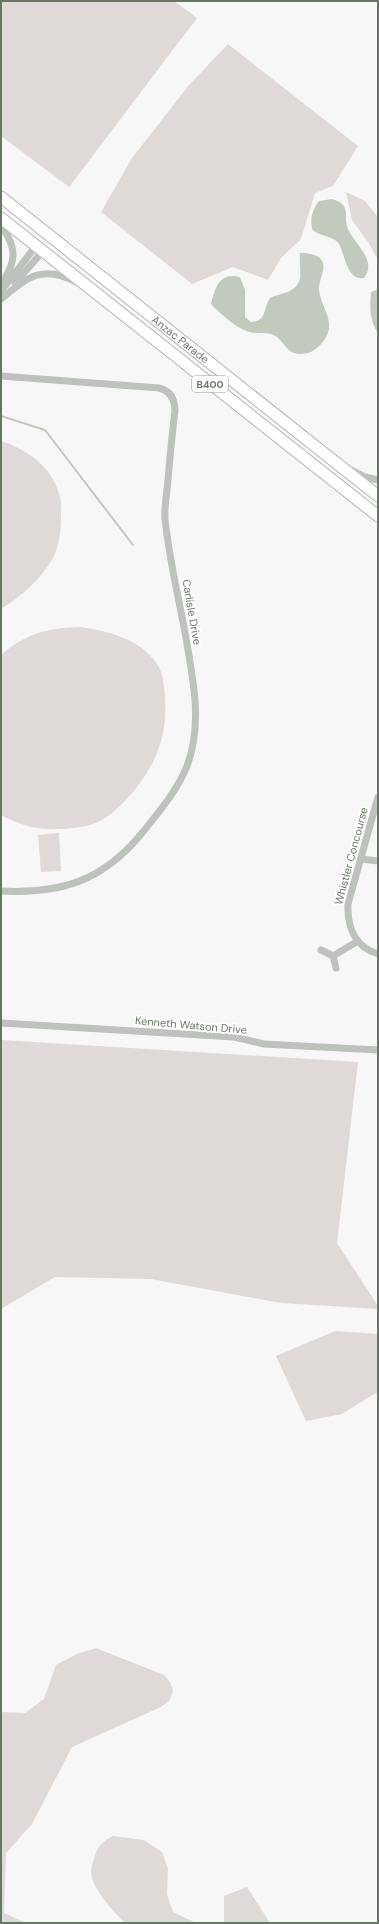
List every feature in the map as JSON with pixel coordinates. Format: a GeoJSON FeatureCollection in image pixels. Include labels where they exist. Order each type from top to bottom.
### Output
{"type":"FeatureCollection","features":[{"type":"Feature","properties":{"kind":"main road","name":"Anzac Parade"},"geometry":{"type":"LineString","coordinates":[[1,197],[378,496]]}},
{"type":"Feature","properties":{"kind":"main road","name":"Anzac Parade"},"geometry":{"type":"LineString","coordinates":[[1,218],[378,516]]}},
{"type":"Feature","properties":{"kind":"main road"},"geometry":{"type":"LineString","coordinates":[[39,249],[49,235]]}},
{"type":"Feature","properties":{"kind":"street"},"geometry":{"type":"LineString","coordinates":[[1,226],[9,237],[13,254],[12,267],[1,284]]}},
{"type":"Feature","properties":{"kind":"street"},"geometry":{"type":"LineString","coordinates":[[1,291],[39,249]]}},
{"type":"Feature","properties":{"kind":"street"},"geometry":{"type":"LineString","coordinates":[[1,298],[18,280],[39,249]]}},
{"type":"Feature","properties":{"kind":"street"},"geometry":{"type":"LineString","coordinates":[[1,298],[27,279],[36,275],[48,273],[66,277],[100,297]]}},
{"type":"Feature","properties":{"kind":"street","name":"Carlisle Drive"},"geometry":{"type":"LineString","coordinates":[[1,376],[159,388],[167,391],[172,396],[175,411],[165,518],[194,684],[196,718],[192,750],[181,778],[156,816],[134,844],[120,857],[99,872],[62,888],[41,891],[1,891]]}},
{"type":"Feature","properties":{"kind":"street"},"geometry":{"type":"LineString","coordinates":[[338,464],[365,477],[378,480]]}},
{"type":"Feature","properties":{"kind":"street","name":"Whistler Concourse"},"geometry":{"type":"LineString","coordinates":[[378,797],[348,904],[349,923],[352,932],[365,948],[378,954]]}},
{"type":"Feature","properties":{"kind":"street"},"geometry":{"type":"LineString","coordinates":[[361,859],[378,861]]}},
{"type":"Feature","properties":{"kind":"street"},"geometry":{"type":"LineString","coordinates":[[333,956],[358,941]]}},
{"type":"Feature","properties":{"kind":"street"},"geometry":{"type":"LineString","coordinates":[[321,950],[333,956],[336,968]]}},
{"type":"Feature","properties":{"kind":"street","name":"Kenneth Watson Drive"},"geometry":{"type":"LineString","coordinates":[[1,1023],[234,1038],[264,1044],[378,1050]]}},
{"type":"Feature","properties":{"kind":"shaded area"},"geometry":{"type":"Polygon","coordinates":[[[1,1],[174,1],[197,18],[69,187],[1,136],[1,1]]]}},
{"type":"Feature","properties":{"kind":"shaded area"},"geometry":{"type":"Polygon","coordinates":[[[228,44],[358,146],[333,186],[315,193],[301,239],[281,258],[268,280],[233,267],[192,284],[101,212],[132,158],[189,85],[228,44]]]}},
{"type":"Feature","properties":{"kind":"shaded area"},"geometry":{"type":"Polygon","coordinates":[[[346,192],[365,201],[378,217],[378,260],[368,242],[352,220],[346,192]]]}},
{"type":"Feature","properties":{"kind":"shaded area"},"geometry":{"type":"Polygon","coordinates":[[[332,199],[338,201],[345,207],[348,229],[364,252],[367,259],[368,271],[364,278],[354,276],[350,271],[339,244],[336,241],[330,237],[315,232],[312,229],[312,215],[319,201],[332,199]]]}},
{"type":"Feature","properties":{"kind":"shaded area"},"geometry":{"type":"Polygon","coordinates":[[[300,253],[316,255],[320,259],[324,268],[319,290],[328,317],[329,330],[321,344],[311,352],[300,354],[295,353],[288,349],[279,339],[271,334],[245,331],[235,325],[211,304],[214,292],[223,279],[233,276],[240,277],[245,290],[245,317],[251,322],[260,319],[264,314],[270,298],[288,292],[298,284],[300,280],[300,253]]]}},
{"type":"Feature","properties":{"kind":"shaded area"},"geometry":{"type":"Polygon","coordinates":[[[378,289],[378,333],[373,323],[370,308],[371,292],[378,289]]]}},
{"type":"Feature","properties":{"kind":"shaded area"},"geometry":{"type":"Polygon","coordinates":[[[1,441],[21,449],[30,455],[46,469],[52,477],[61,500],[61,529],[57,549],[43,573],[16,598],[1,609],[1,441]]]}},
{"type":"Feature","properties":{"kind":"shaded area"},"geometry":{"type":"Polygon","coordinates":[[[80,627],[102,631],[133,642],[150,655],[159,668],[164,683],[164,730],[149,770],[135,790],[109,815],[94,824],[77,828],[36,828],[10,820],[1,815],[1,655],[19,641],[38,633],[48,630],[80,627]]]}},
{"type":"Feature","properties":{"kind":"shaded area"},"geometry":{"type":"Polygon","coordinates":[[[59,833],[61,871],[41,872],[38,835],[59,833]]]}},
{"type":"Feature","properties":{"kind":"shaded area"},"geometry":{"type":"Polygon","coordinates":[[[1,1040],[358,1062],[337,1243],[378,1306],[378,1309],[281,1303],[151,1279],[55,1277],[1,1309],[1,1040]]]}},
{"type":"Feature","properties":{"kind":"shaded area"},"geometry":{"type":"Polygon","coordinates":[[[335,1331],[378,1334],[378,1394],[374,1394],[342,1414],[306,1421],[276,1356],[335,1331]]]}},
{"type":"Feature","properties":{"kind":"shaded area"},"geometry":{"type":"Polygon","coordinates":[[[96,1648],[164,1675],[170,1682],[173,1690],[170,1700],[161,1707],[72,1747],[32,1824],[6,1853],[4,1913],[26,1923],[1,1923],[1,1712],[25,1713],[44,1699],[56,1665],[77,1654],[96,1648]]]}},
{"type":"Feature","properties":{"kind":"shaded area"},"geometry":{"type":"Polygon","coordinates":[[[113,1836],[144,1840],[162,1852],[168,1869],[167,1894],[173,1912],[196,1923],[125,1923],[120,1918],[99,1892],[92,1878],[91,1871],[98,1848],[103,1842],[113,1836]]]}},
{"type":"Feature","properties":{"kind":"shaded area"},"geometry":{"type":"Polygon","coordinates":[[[247,1887],[270,1923],[224,1923],[224,1896],[247,1887]]]}},
{"type":"Feature","properties":{"kind":"waterway"},"geometry":{"type":"LineString","coordinates":[[1,416],[45,430],[133,545]]}}]}
